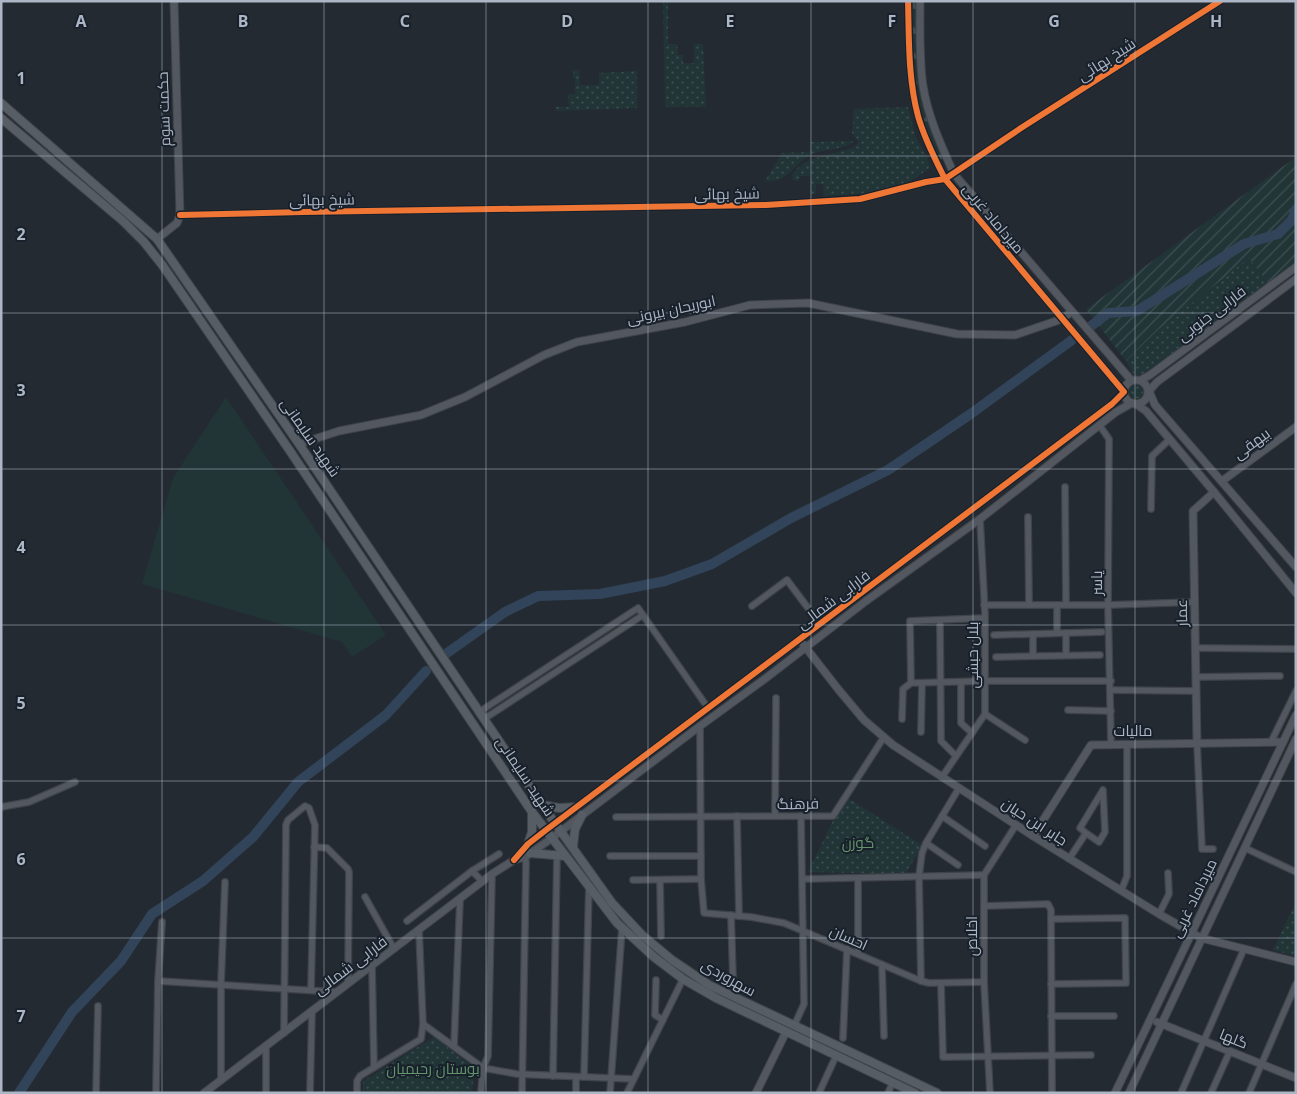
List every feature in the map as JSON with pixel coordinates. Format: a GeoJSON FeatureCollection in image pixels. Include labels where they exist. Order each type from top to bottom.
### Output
{"type":"FeatureCollection","features":[{"type":"Feature","properties":{"kind":"main road","name":"شهید سلیمانی"},"geometry":{"type":"LineString","coordinates":[[1,103],[157,238],[299,444],[555,823]]}},
{"type":"Feature","properties":{"kind":"main road","name":"شهید سلیمانی"},"geometry":{"type":"LineString","coordinates":[[1,118],[122,221],[144,242],[163,266],[296,460],[532,812],[552,838]]}},
{"type":"Feature","properties":{"kind":"main road"},"geometry":{"type":"LineString","coordinates":[[542,805],[559,808],[580,805]]}},
{"type":"Feature","properties":{"kind":"main road"},"geometry":{"type":"LineString","coordinates":[[528,844],[532,832],[532,812]]}},
{"type":"Feature","properties":{"kind":"main road"},"geometry":{"type":"LineString","coordinates":[[573,847],[575,829],[585,813]]}},
{"type":"Feature","properties":{"kind":"main road","name":"سهروردی"},"geometry":{"type":"LineString","coordinates":[[555,823],[612,903],[642,935],[672,960],[709,985],[938,1093]]}},
{"type":"Feature","properties":{"kind":"main road","name":"سهروردی"},"geometry":{"type":"LineString","coordinates":[[552,838],[561,855],[622,928],[654,957],[683,979],[731,1006],[915,1093]]}},
{"type":"Feature","properties":{"kind":"main road"},"geometry":{"type":"LineString","coordinates":[[527,855],[561,855]]}},
{"type":"Feature","properties":{"kind":"street","name":"حکمت سوم"},"geometry":{"type":"LineString","coordinates":[[174,1],[180,216]]}},
{"type":"Feature","properties":{"kind":"street","name":"میرداماد غربی"},"geometry":{"type":"LineString","coordinates":[[908,1],[912,88],[918,116],[929,146],[945,179],[1124,392]]}},
{"type":"Feature","properties":{"kind":"street","name":"میرداماد غربی"},"geometry":{"type":"LineString","coordinates":[[920,1],[923,86],[931,120],[954,174],[1131,380]]}},
{"type":"Feature","properties":{"kind":"street","name":"شیخ بهائی"},"geometry":{"type":"LineString","coordinates":[[180,216],[303,212],[766,206],[860,199],[945,179],[1220,1]]}},
{"type":"Feature","properties":{"kind":"street"},"geometry":{"type":"LineString","coordinates":[[157,238],[177,223],[180,216]]}},
{"type":"Feature","properties":{"kind":"street","name":"فارابی جنوبی"},"geometry":{"type":"LineString","coordinates":[[1141,380],[1296,267]]}},
{"type":"Feature","properties":{"kind":"street","name":"فارابی جنوبی"},"geometry":{"type":"LineString","coordinates":[[1149,392],[1157,382],[1296,279]]}},
{"type":"Feature","properties":{"kind":"street","name":"ابوریحان بیرونی"},"geometry":{"type":"LineString","coordinates":[[299,444],[339,431],[421,414],[465,397],[544,355],[576,342],[684,322],[750,305],[808,303],[957,334],[1015,335],[1062,318],[1071,312]]}},
{"type":"Feature","properties":{"kind":"street"},"geometry":{"type":"LineString","coordinates":[[1296,567],[1155,405],[1146,384],[1141,380],[1131,380],[1126,385],[1124,392],[1126,399],[1146,412],[1170,439],[1296,593]]}},
{"type":"Feature","properties":{"kind":"street","name":"فارابی شمالی"},"geometry":{"type":"LineString","coordinates":[[514,860],[528,844],[555,823],[1112,404],[1124,392]]}},
{"type":"Feature","properties":{"kind":"street"},"geometry":{"type":"LineString","coordinates":[[1134,404],[1144,402],[1149,392]]}},
{"type":"Feature","properties":{"kind":"street","name":"فارابی شمالی"},"geometry":{"type":"LineString","coordinates":[[204,1093],[212,1090],[221,1080],[482,881],[552,838],[805,647],[980,519],[1116,412],[1134,404]]}},
{"type":"Feature","properties":{"kind":"street","name":"یاسر"},"geometry":{"type":"LineString","coordinates":[[1100,426],[1109,438],[1108,605],[1111,743]]}},
{"type":"Feature","properties":{"kind":"street","name":"بیهقی"},"geometry":{"type":"LineString","coordinates":[[1222,482],[1296,427]]}},
{"type":"Feature","properties":{"kind":"street"},"geometry":{"type":"LineString","coordinates":[[1151,509],[1152,456],[1170,439]]}},
{"type":"Feature","properties":{"kind":"street"},"geometry":{"type":"LineString","coordinates":[[1066,487],[1066,605]]}},
{"type":"Feature","properties":{"kind":"street","name":"عمار"},"geometry":{"type":"LineString","coordinates":[[1197,743],[1193,511],[1214,492]]}},
{"type":"Feature","properties":{"kind":"street"},"geometry":{"type":"LineString","coordinates":[[1028,517],[1029,605]]}},
{"type":"Feature","properties":{"kind":"street","name":"بلال حبشی"},"geometry":{"type":"LineString","coordinates":[[980,519],[985,618],[985,714]]}},
{"type":"Feature","properties":{"kind":"street"},"geometry":{"type":"LineString","coordinates":[[752,606],[787,580],[820,624]]}},
{"type":"Feature","properties":{"kind":"street"},"geometry":{"type":"LineString","coordinates":[[984,605],[1108,605],[1194,602]]}},
{"type":"Feature","properties":{"kind":"street"},"geometry":{"type":"LineString","coordinates":[[1057,605],[1057,633]]}},
{"type":"Feature","properties":{"kind":"street"},"geometry":{"type":"LineString","coordinates":[[479,712],[638,608],[708,708]]}},
{"type":"Feature","properties":{"kind":"street"},"geometry":{"type":"LineString","coordinates":[[484,719],[644,615]]}},
{"type":"Feature","properties":{"kind":"street"},"geometry":{"type":"LineString","coordinates":[[911,683],[910,621],[985,618]]}},
{"type":"Feature","properties":{"kind":"street"},"geometry":{"type":"LineString","coordinates":[[940,620],[941,740],[956,756]]}},
{"type":"Feature","properties":{"kind":"street"},"geometry":{"type":"LineString","coordinates":[[994,635],[1102,632]]}},
{"type":"Feature","properties":{"kind":"street"},"geometry":{"type":"LineString","coordinates":[[1066,633],[1066,654]]}},
{"type":"Feature","properties":{"kind":"street"},"geometry":{"type":"LineString","coordinates":[[1033,634],[1033,656]]}},
{"type":"Feature","properties":{"kind":"street","name":"جابر ابن حیان"},"geometry":{"type":"LineString","coordinates":[[799,640],[864,720],[893,745],[1016,825],[1200,938],[1296,962]]}},
{"type":"Feature","properties":{"kind":"street"},"geometry":{"type":"LineString","coordinates":[[1195,648],[1296,649]]}},
{"type":"Feature","properties":{"kind":"street"},"geometry":{"type":"LineString","coordinates":[[996,656],[1100,654]]}},
{"type":"Feature","properties":{"kind":"street"},"geometry":{"type":"LineString","coordinates":[[539,673],[544,680]]}},
{"type":"Feature","properties":{"kind":"street"},"geometry":{"type":"LineString","coordinates":[[1196,677],[1280,676]]}},
{"type":"Feature","properties":{"kind":"street"},"geometry":{"type":"LineString","coordinates":[[902,719],[903,689],[911,683],[1111,681]]}},
{"type":"Feature","properties":{"kind":"street"},"geometry":{"type":"LineString","coordinates":[[961,682],[961,723],[972,733]]}},
{"type":"Feature","properties":{"kind":"street"},"geometry":{"type":"LineString","coordinates":[[921,732],[922,683]]}},
{"type":"Feature","properties":{"kind":"street"},"geometry":{"type":"LineString","coordinates":[[1111,690],[1196,691]]}},
{"type":"Feature","properties":{"kind":"street"},"geometry":{"type":"LineString","coordinates":[[1271,742],[1296,691]]}},
{"type":"Feature","properties":{"kind":"street"},"geometry":{"type":"LineString","coordinates":[[775,816],[776,698]]}},
{"type":"Feature","properties":{"kind":"street"},"geometry":{"type":"LineString","coordinates":[[490,705],[495,712]]}},
{"type":"Feature","properties":{"kind":"street"},"geometry":{"type":"LineString","coordinates":[[1068,710],[1111,710]]}},
{"type":"Feature","properties":{"kind":"street"},"geometry":{"type":"LineString","coordinates":[[942,777],[985,714],[1025,740]]}},
{"type":"Feature","properties":{"kind":"street","name":"میرداماد غربی"},"geometry":{"type":"LineString","coordinates":[[1115,1093],[1296,715]]}},
{"type":"Feature","properties":{"kind":"street"},"geometry":{"type":"LineString","coordinates":[[633,880],[701,879],[700,726]]}},
{"type":"Feature","properties":{"kind":"street","name":"فرهنگ"},"geometry":{"type":"LineString","coordinates":[[616,817],[832,816],[884,737]]}},
{"type":"Feature","properties":{"kind":"street","name":"میرداماد غربی"},"geometry":{"type":"LineString","coordinates":[[1129,1093],[1200,938],[1227,887],[1296,738]]}},
{"type":"Feature","properties":{"kind":"street","name":"مالیات"},"geometry":{"type":"LineString","coordinates":[[1033,836],[1091,745],[1111,743],[1283,742]]}},
{"type":"Feature","properties":{"kind":"street"},"geometry":{"type":"LineString","coordinates":[[1197,743],[1202,849],[1213,849]]}},
{"type":"Feature","properties":{"kind":"street"},"geometry":{"type":"LineString","coordinates":[[1121,891],[1127,876],[1127,744]]}},
{"type":"Feature","properties":{"kind":"street"},"geometry":{"type":"LineString","coordinates":[[1,807],[29,802],[75,782]]}},
{"type":"Feature","properties":{"kind":"street"},"geometry":{"type":"LineString","coordinates":[[920,981],[919,876],[922,852],[959,788]]}},
{"type":"Feature","properties":{"kind":"street"},"geometry":{"type":"LineString","coordinates":[[1103,790],[1105,832],[1099,842],[1086,833],[1080,828],[1103,790]]}},
{"type":"Feature","properties":{"kind":"street"},"geometry":{"type":"LineString","coordinates":[[580,805],[585,813]]}},
{"type":"Feature","properties":{"kind":"street"},"geometry":{"type":"LineString","coordinates":[[284,1033],[286,825],[288,820],[305,806],[307,806],[315,825],[311,990]]}},
{"type":"Feature","properties":{"kind":"street"},"geometry":{"type":"LineString","coordinates":[[737,816],[739,916]]}},
{"type":"Feature","properties":{"kind":"street"},"geometry":{"type":"LineString","coordinates":[[794,1026],[804,1004],[802,816]]}},
{"type":"Feature","properties":{"kind":"street"},"geometry":{"type":"LineString","coordinates":[[942,816],[985,846]]}},
{"type":"Feature","properties":{"kind":"street"},"geometry":{"type":"LineString","coordinates":[[803,879],[984,875],[1016,825]]}},
{"type":"Feature","properties":{"kind":"street"},"geometry":{"type":"LineString","coordinates":[[1069,859],[1086,833]]}},
{"type":"Feature","properties":{"kind":"street"},"geometry":{"type":"LineString","coordinates":[[926,843],[958,864]]}},
{"type":"Feature","properties":{"kind":"street"},"geometry":{"type":"LineString","coordinates":[[314,847],[327,848],[349,872],[348,983]]}},
{"type":"Feature","properties":{"kind":"street"},"geometry":{"type":"LineString","coordinates":[[1245,848],[1296,872]]}},
{"type":"Feature","properties":{"kind":"street"},"geometry":{"type":"LineString","coordinates":[[407,921],[472,871],[499,854]]}},
{"type":"Feature","properties":{"kind":"street"},"geometry":{"type":"LineString","coordinates":[[522,1093],[527,855]]}},
{"type":"Feature","properties":{"kind":"street"},"geometry":{"type":"LineString","coordinates":[[553,1076],[561,855]]}},
{"type":"Feature","properties":{"kind":"street"},"geometry":{"type":"LineString","coordinates":[[610,856],[701,856]]}},
{"type":"Feature","properties":{"kind":"street"},"geometry":{"type":"LineString","coordinates":[[472,871],[482,881]]}},
{"type":"Feature","properties":{"kind":"street"},"geometry":{"type":"LineString","coordinates":[[1159,914],[1169,894],[1168,873]]}},
{"type":"Feature","properties":{"kind":"street"},"geometry":{"type":"LineString","coordinates":[[481,1093],[483,1068],[488,1056],[492,874]]}},
{"type":"Feature","properties":{"kind":"street","name":"اخلاص"},"geometry":{"type":"LineString","coordinates":[[984,875],[984,982],[990,1093]]}},
{"type":"Feature","properties":{"kind":"street"},"geometry":{"type":"LineString","coordinates":[[858,878],[858,954]]}},
{"type":"Feature","properties":{"kind":"street","name":"احسان"},"geometry":{"type":"LineString","coordinates":[[701,879],[704,913],[784,923],[920,981],[929,983],[984,982]]}},
{"type":"Feature","properties":{"kind":"street"},"geometry":{"type":"LineString","coordinates":[[660,880],[661,936]]}},
{"type":"Feature","properties":{"kind":"street"},"geometry":{"type":"LineString","coordinates":[[221,1080],[224,882]]}},
{"type":"Feature","properties":{"kind":"street"},"geometry":{"type":"LineString","coordinates":[[584,1077],[588,885]]}},
{"type":"Feature","properties":{"kind":"street"},"geometry":{"type":"LineString","coordinates":[[365,897],[394,949]]}},
{"type":"Feature","properties":{"kind":"street"},"geometry":{"type":"LineString","coordinates":[[454,1046],[460,899]]}},
{"type":"Feature","properties":{"kind":"street"},"geometry":{"type":"LineString","coordinates":[[984,906],[1048,904],[1051,910],[1052,1093]]}},
{"type":"Feature","properties":{"kind":"street"},"geometry":{"type":"LineString","coordinates":[[730,915],[733,979]]}},
{"type":"Feature","properties":{"kind":"street"},"geometry":{"type":"LineString","coordinates":[[1051,919],[1125,918],[1126,983],[1051,984]]}},
{"type":"Feature","properties":{"kind":"street"},"geometry":{"type":"LineString","coordinates":[[156,1093],[158,981],[162,922]]}},
{"type":"Feature","properties":{"kind":"street"},"geometry":{"type":"LineString","coordinates":[[610,1093],[622,928]]}},
{"type":"Feature","properties":{"kind":"street"},"geometry":{"type":"LineString","coordinates":[[357,1093],[358,1078],[421,1039],[424,1024],[419,930]]}},
{"type":"Feature","properties":{"kind":"street"},"geometry":{"type":"LineString","coordinates":[[843,1038],[847,949]]}},
{"type":"Feature","properties":{"kind":"street"},"geometry":{"type":"LineString","coordinates":[[1181,1093],[1244,949]]}},
{"type":"Feature","properties":{"kind":"street"},"geometry":{"type":"LineString","coordinates":[[372,966],[374,1067]]}},
{"type":"Feature","properties":{"kind":"street"},"geometry":{"type":"LineString","coordinates":[[882,966],[884,1036]]}},
{"type":"Feature","properties":{"kind":"street"},"geometry":{"type":"LineString","coordinates":[[627,1093],[683,979]]}},
{"type":"Feature","properties":{"kind":"street"},"geometry":{"type":"LineString","coordinates":[[656,980],[655,1015],[663,1020]]}},
{"type":"Feature","properties":{"kind":"street"},"geometry":{"type":"LineString","coordinates":[[158,981],[337,992]]}},
{"type":"Feature","properties":{"kind":"street"},"geometry":{"type":"LineString","coordinates":[[942,982],[943,1057],[1091,1055]]}},
{"type":"Feature","properties":{"kind":"street"},"geometry":{"type":"LineString","coordinates":[[1249,1093],[1296,984]]}},
{"type":"Feature","properties":{"kind":"street"},"geometry":{"type":"LineString","coordinates":[[96,1093],[98,1006]]}},
{"type":"Feature","properties":{"kind":"street"},"geometry":{"type":"LineString","coordinates":[[310,1093],[312,1012]]}},
{"type":"Feature","properties":{"kind":"street"},"geometry":{"type":"LineString","coordinates":[[1051,1016],[1114,1016]]}},
{"type":"Feature","properties":{"kind":"street","name":"گلها"},"geometry":{"type":"LineString","coordinates":[[1150,1019],[1296,1078]]}},
{"type":"Feature","properties":{"kind":"street"},"geometry":{"type":"LineString","coordinates":[[424,1024],[483,1068],[522,1074],[633,1079]]}},
{"type":"Feature","properties":{"kind":"street"},"geometry":{"type":"LineString","coordinates":[[756,1093],[786,1032]]}},
{"type":"Feature","properties":{"kind":"street"},"geometry":{"type":"LineString","coordinates":[[266,1046],[266,1093]]}},
{"type":"Feature","properties":{"kind":"street"},"geometry":{"type":"LineString","coordinates":[[1211,1093],[1230,1051]]}},
{"type":"Feature","properties":{"kind":"street"},"geometry":{"type":"LineString","coordinates":[[820,1093],[836,1056]]}},
{"type":"Feature","properties":{"kind":"street"},"geometry":{"type":"LineString","coordinates":[[576,1077],[576,1093]]}},
{"type":"Feature","properties":{"kind":"street"},"geometry":{"type":"LineString","coordinates":[[888,1093],[893,1082]]}},
{"type":"Feature","properties":{"kind":"green space"},"geometry":{"type":"Polygon","coordinates":[[[663,1],[668,1],[668,44],[677,44],[678,55],[683,55],[683,63],[694,63],[694,44],[703,44],[706,107],[665,107],[663,1]]]}},
{"type":"Feature","properties":{"kind":"green space"},"geometry":{"type":"Polygon","coordinates":[[[912,1],[916,1],[918,84],[930,127],[943,160],[940,160],[924,121],[916,82],[912,1]]]}},
{"type":"Feature","properties":{"kind":"green space"},"geometry":{"type":"Polygon","coordinates":[[[573,70],[579,70],[580,85],[599,85],[599,73],[637,71],[637,108],[556,111],[555,107],[569,107],[568,94],[575,94],[573,70]]]}},
{"type":"Feature","properties":{"kind":"green space"},"geometry":{"type":"Polygon","coordinates":[[[908,107],[916,137],[929,162],[930,168],[915,178],[890,189],[824,196],[823,184],[816,184],[816,194],[810,194],[810,176],[800,176],[799,181],[793,180],[792,176],[804,163],[856,146],[858,141],[852,133],[854,109],[908,107]]]}},
{"type":"Feature","properties":{"kind":"green space"},"geometry":{"type":"Polygon","coordinates":[[[854,141],[839,148],[810,155],[785,177],[779,180],[765,181],[782,153],[809,152],[810,142],[854,141]]]}},
{"type":"Feature","properties":{"kind":"green space"},"geometry":{"type":"Polygon","coordinates":[[[1296,157],[1296,262],[1268,283],[1249,258],[1159,329],[1126,361],[1086,309],[1296,157]]]}},
{"type":"Feature","properties":{"kind":"green space"},"geometry":{"type":"Polygon","coordinates":[[[1249,257],[1268,283],[1143,375],[1134,375],[1126,361],[1159,329],[1249,257]]]}},
{"type":"Feature","properties":{"kind":"green space"},"geometry":{"type":"Polygon","coordinates":[[[1133,385],[1139,385],[1143,392],[1139,399],[1133,399],[1129,395],[1129,389],[1133,385]]]}},
{"type":"Feature","properties":{"kind":"green space"},"geometry":{"type":"Polygon","coordinates":[[[226,397],[386,635],[352,657],[342,642],[142,584],[173,478],[226,397]]]}},
{"type":"Feature","properties":{"kind":"green space","name":"گوزن"},"geometry":{"type":"Polygon","coordinates":[[[845,796],[922,845],[906,874],[808,872],[845,796]]]}},
{"type":"Feature","properties":{"kind":"green space"},"geometry":{"type":"Polygon","coordinates":[[[1296,902],[1296,956],[1273,950],[1296,902]]]}},
{"type":"Feature","properties":{"kind":"green space","name":"بوستان رحیمیان"},"geometry":{"type":"Polygon","coordinates":[[[434,1037],[474,1068],[472,1093],[362,1093],[363,1081],[434,1037]]]}},
{"type":"Feature","properties":{"kind":"waterway"},"geometry":{"type":"LineString","coordinates":[[1091,326],[1108,313],[1137,311],[1244,244],[1278,234],[1292,220],[1296,209]]}},
{"type":"Feature","properties":{"kind":"waterway"},"geometry":{"type":"LineString","coordinates":[[447,653],[505,612],[538,596],[600,594],[665,581],[712,564],[791,518],[888,470],[972,413],[1072,340]]}},
{"type":"Feature","properties":{"kind":"waterway"},"geometry":{"type":"LineString","coordinates":[[19,1093],[72,1012],[121,961],[152,914],[203,881],[253,837],[298,782],[386,715],[426,671]]}},
{"type":"Feature","properties":{"kind":"cycle path"},"geometry":{"type":"LineString","coordinates":[[514,860],[528,844],[546,830],[1112,404],[1124,392],[945,179],[923,132],[915,102],[910,59],[908,1]]}},
{"type":"Feature","properties":{"kind":"cycle path"},"geometry":{"type":"LineString","coordinates":[[180,215],[766,205],[860,199],[945,179],[1021,128],[1220,1]]}}]}
